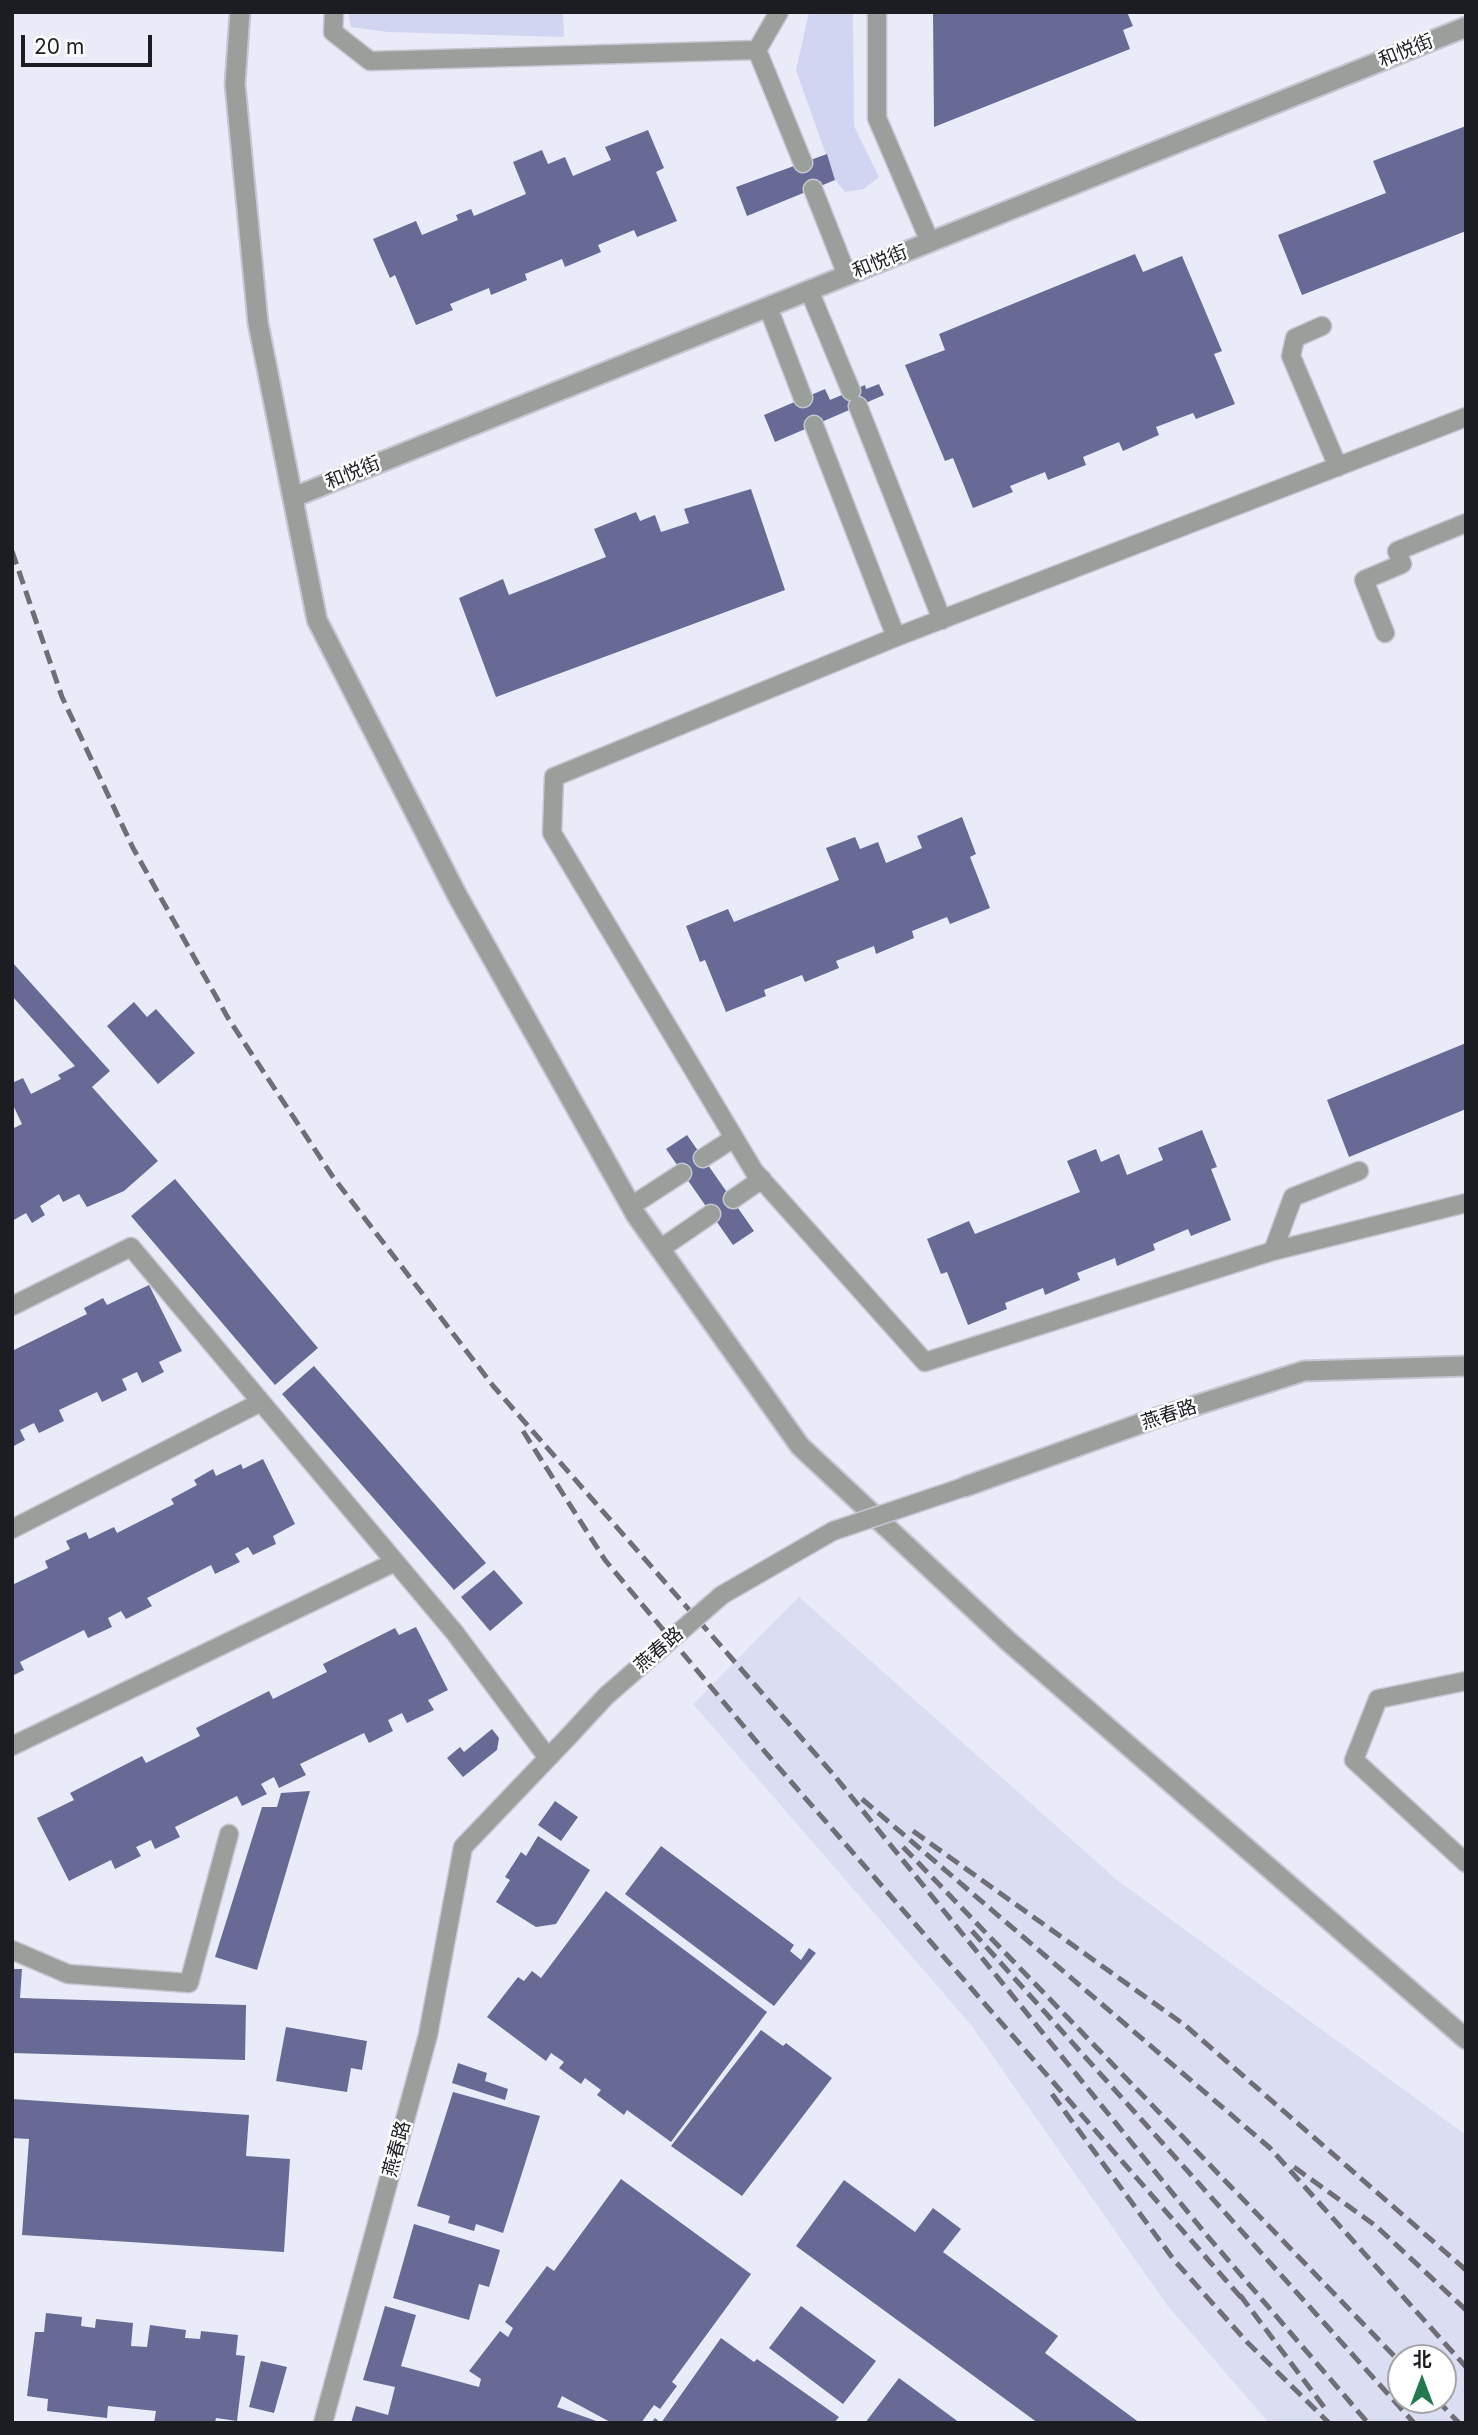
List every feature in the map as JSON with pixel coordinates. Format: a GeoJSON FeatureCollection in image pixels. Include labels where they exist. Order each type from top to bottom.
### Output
{"type":"FeatureCollection","features":[{"type":"Feature","properties":{"kind":"street"},"geometry":{"type":"LineString","coordinates":[[240,12],[235,84],[258,323],[317,620],[457,895],[631,1206],[800,1446],[1008,1641],[1466,2039]]}},
{"type":"Feature","properties":{"kind":"street","name":"和悦街"},"geometry":{"type":"LineString","coordinates":[[294,496],[1466,27]]}},
{"type":"Feature","properties":{"kind":"street","name":"燕春路"},"geometry":{"type":"LineString","coordinates":[[964,1487],[1156,1419],[1304,1371],[1466,1366]]}},
{"type":"Feature","properties":{"kind":"lane"},"geometry":{"type":"LineString","coordinates":[[334,12],[333,32],[370,61],[757,50]]}},
{"type":"Feature","properties":{"kind":"lane"},"geometry":{"type":"LineString","coordinates":[[757,50],[779,12]]}},
{"type":"Feature","properties":{"kind":"lane"},"geometry":{"type":"LineString","coordinates":[[877,12],[877,118],[930,242]]}},
{"type":"Feature","properties":{"kind":"lane"},"geometry":{"type":"LineString","coordinates":[[757,50],[803,163]]}},
{"type":"Feature","properties":{"kind":"lane"},"geometry":{"type":"LineString","coordinates":[[813,189],[847,275]]}},
{"type":"Feature","properties":{"kind":"lane"},"geometry":{"type":"LineString","coordinates":[[810,290],[942,620]]}},
{"type":"Feature","properties":{"kind":"lane"},"geometry":{"type":"LineString","coordinates":[[768,307],[803,398]]}},
{"type":"Feature","properties":{"kind":"lane"},"geometry":{"type":"LineString","coordinates":[[1322,326],[1295,338],[1291,356],[1338,467]]}},
{"type":"Feature","properties":{"kind":"lane"},"geometry":{"type":"LineString","coordinates":[[1466,417],[895,637],[554,777],[552,834],[734,1138],[762,1179],[925,1362],[1273,1251],[1466,1203]]}},
{"type":"Feature","properties":{"kind":"lane"},"geometry":{"type":"LineString","coordinates":[[814,425],[895,637]]}},
{"type":"Feature","properties":{"kind":"lane"},"geometry":{"type":"LineString","coordinates":[[1385,633],[1364,580],[1402,564],[1396,551],[1466,523]]}},
{"type":"Feature","properties":{"kind":"lane"},"geometry":{"type":"LineString","coordinates":[[703,1158],[734,1138]]}},
{"type":"Feature","properties":{"kind":"lane"},"geometry":{"type":"LineString","coordinates":[[1273,1251],[1293,1196],[1359,1171]]}},
{"type":"Feature","properties":{"kind":"lane"},"geometry":{"type":"LineString","coordinates":[[631,1206],[682,1172]]}},
{"type":"Feature","properties":{"kind":"lane"},"geometry":{"type":"LineString","coordinates":[[733,1199],[762,1179]]}},
{"type":"Feature","properties":{"kind":"lane"},"geometry":{"type":"LineString","coordinates":[[660,1249],[711,1214]]}},
{"type":"Feature","properties":{"kind":"lane"},"geometry":{"type":"LineString","coordinates":[[12,1306],[131,1247],[455,1633],[548,1758]]}},
{"type":"Feature","properties":{"kind":"lane"},"geometry":{"type":"LineString","coordinates":[[12,1529],[261,1402]]}},
{"type":"Feature","properties":{"kind":"lane","name":"燕春路"},"geometry":{"type":"LineString","coordinates":[[323,2423],[428,2035],[463,1847],[606,1696],[722,1595],[833,1531],[964,1487]]}},
{"type":"Feature","properties":{"kind":"lane"},"geometry":{"type":"LineString","coordinates":[[12,1746],[395,1562]]}},
{"type":"Feature","properties":{"kind":"lane"},"geometry":{"type":"LineString","coordinates":[[1466,1681],[1378,1699],[1354,1760],[1466,1863]]}},
{"type":"Feature","properties":{"kind":"lane"},"geometry":{"type":"LineString","coordinates":[[12,1950],[68,1975],[189,1983],[229,1834]]}},
{"type":"Feature","properties":{"kind":"shaded area"},"geometry":{"type":"Polygon","coordinates":[[[348,12],[563,12],[564,37],[388,32],[351,27],[348,12]]]}},
{"type":"Feature","properties":{"kind":"shaded area"},"geometry":{"type":"Polygon","coordinates":[[[809,12],[853,12],[854,126],[879,177],[864,189],[845,192],[835,180],[796,70],[809,12]]]}},
{"type":"Feature","properties":{"kind":"shaded area"},"geometry":{"type":"Polygon","coordinates":[[[799,1597],[1117,1880],[1466,2135],[1466,2423],[1269,2423],[1167,2305],[971,2025],[693,1704],[799,1597]]]}},
{"type":"Feature","properties":{"kind":"building"},"geometry":{"type":"Polygon","coordinates":[[[933,12],[1127,12],[1133,26],[1123,30],[1130,49],[934,127],[933,12]]]}},
{"type":"Feature","properties":{"kind":"building"},"geometry":{"type":"Polygon","coordinates":[[[1466,126],[1466,231],[1302,295],[1278,235],[1386,193],[1373,161],[1466,126]]]}},
{"type":"Feature","properties":{"kind":"building"},"geometry":{"type":"Polygon","coordinates":[[[648,130],[664,168],[656,172],[677,221],[637,237],[634,230],[598,245],[601,252],[565,267],[562,259],[525,274],[527,280],[491,295],[489,288],[450,304],[453,310],[416,325],[395,275],[390,278],[373,239],[416,221],[422,235],[458,220],[456,215],[471,209],[474,216],[526,194],[513,162],[542,150],[548,164],[565,157],[573,176],[611,160],[605,147],[648,130]]]}},
{"type":"Feature","properties":{"kind":"building"},"geometry":{"type":"Polygon","coordinates":[[[827,154],[835,180],[747,216],[736,187],[827,154]]]}},
{"type":"Feature","properties":{"kind":"building"},"geometry":{"type":"Polygon","coordinates":[[[1135,254],[1143,272],[1182,256],[1222,351],[1214,354],[1235,404],[1196,419],[1193,413],[1156,427],[1159,435],[1123,451],[1119,442],[1083,457],[1086,465],[1048,480],[1045,472],[1010,486],[1013,492],[973,508],[953,458],[945,461],[905,365],[945,350],[939,334],[1135,254]]]}},
{"type":"Feature","properties":{"kind":"building"},"geometry":{"type":"Polygon","coordinates":[[[879,384],[884,395],[775,442],[764,415],[825,389],[830,400],[865,385],[866,389],[879,384]]]}},
{"type":"Feature","properties":{"kind":"building"},"geometry":{"type":"Polygon","coordinates":[[[751,489],[785,590],[496,697],[459,598],[503,579],[509,595],[606,557],[594,529],[636,512],[640,521],[655,515],[661,532],[689,523],[684,509],[751,489]]]}},
{"type":"Feature","properties":{"kind":"building"},"geometry":{"type":"Polygon","coordinates":[[[962,817],[976,854],[970,857],[990,908],[950,924],[947,917],[912,931],[914,938],[876,954],[874,946],[836,961],[839,968],[805,982],[802,975],[764,990],[766,996],[726,1012],[705,960],[700,962],[686,926],[728,909],[734,922],[839,880],[826,848],[855,837],[860,849],[878,842],[886,863],[922,848],[917,836],[962,817]]]}},
{"type":"Feature","properties":{"kind":"building"},"geometry":{"type":"Polygon","coordinates":[[[12,962],[110,1071],[92,1087],[158,1161],[124,1191],[87,1207],[79,1194],[63,1202],[59,1194],[40,1206],[45,1215],[32,1223],[26,1213],[12,1221],[12,1129],[22,1124],[12,1103],[12,1083],[23,1078],[31,1094],[61,1079],[58,1075],[75,1066],[12,996],[12,962]]]}},
{"type":"Feature","properties":{"kind":"building"},"geometry":{"type":"Polygon","coordinates":[[[134,1002],[147,1017],[156,1009],[195,1053],[158,1084],[107,1026],[134,1002]]]}},
{"type":"Feature","properties":{"kind":"building"},"geometry":{"type":"Polygon","coordinates":[[[1466,1043],[1466,1109],[1349,1157],[1327,1100],[1466,1043]]]}},
{"type":"Feature","properties":{"kind":"building"},"geometry":{"type":"Polygon","coordinates":[[[1202,1130],[1217,1167],[1211,1169],[1231,1220],[1191,1236],[1188,1229],[1153,1244],[1155,1250],[1117,1266],[1115,1258],[1077,1273],[1080,1280],[1045,1295],[1043,1288],[1005,1303],[1007,1309],[968,1325],[947,1272],[941,1274],[927,1239],[969,1221],[975,1234],[1080,1192],[1067,1161],[1096,1149],[1101,1162],[1119,1154],[1127,1175],[1163,1160],[1158,1148],[1202,1130]]]}},
{"type":"Feature","properties":{"kind":"building"},"geometry":{"type":"Polygon","coordinates":[[[687,1135],[754,1231],[733,1245],[666,1149],[687,1135]]]}},
{"type":"Feature","properties":{"kind":"building"},"geometry":{"type":"Polygon","coordinates":[[[175,1179],[318,1348],[275,1385],[131,1216],[175,1179]]]}},
{"type":"Feature","properties":{"kind":"building"},"geometry":{"type":"Polygon","coordinates":[[[149,1285],[182,1351],[159,1362],[164,1372],[142,1383],[137,1372],[122,1379],[127,1390],[102,1402],[97,1392],[59,1410],[64,1421],[39,1433],[34,1423],[20,1430],[25,1440],[12,1447],[12,1351],[87,1314],[84,1308],[103,1298],[107,1305],[149,1285]]]}},
{"type":"Feature","properties":{"kind":"building"},"geometry":{"type":"Polygon","coordinates":[[[314,1366],[486,1563],[454,1590],[282,1394],[314,1366]]]}},
{"type":"Feature","properties":{"kind":"building"},"geometry":{"type":"Polygon","coordinates":[[[263,1459],[295,1524],[273,1536],[276,1544],[253,1555],[248,1547],[235,1554],[240,1562],[215,1574],[211,1565],[147,1598],[152,1606],[126,1619],[121,1611],[108,1618],[112,1627],[88,1638],[84,1630],[20,1662],[24,1670],[12,1676],[12,1585],[48,1568],[45,1561],[70,1549],[66,1541],[86,1532],[89,1539],[114,1527],[117,1533],[174,1504],[171,1499],[197,1485],[194,1480],[213,1469],[216,1476],[241,1464],[243,1469],[263,1459]]]}},
{"type":"Feature","properties":{"kind":"building"},"geometry":{"type":"Polygon","coordinates":[[[494,1570],[523,1603],[490,1631],[461,1597],[494,1570]]]}},
{"type":"Feature","properties":{"kind":"building"},"geometry":{"type":"Polygon","coordinates":[[[416,1627],[448,1690],[428,1700],[434,1710],[407,1723],[402,1713],[388,1720],[393,1731],[369,1743],[364,1733],[300,1764],[306,1775],[279,1788],[274,1777],[261,1784],[267,1794],[242,1806],[237,1796],[175,1827],[180,1837],[155,1849],[151,1840],[136,1847],[141,1856],[115,1869],[111,1860],[69,1881],[37,1818],[74,1800],[70,1793],[142,1756],[146,1763],[200,1736],[196,1728],[269,1691],[273,1699],[327,1672],[323,1664],[395,1628],[399,1635],[416,1627]]]}},
{"type":"Feature","properties":{"kind":"building"},"geometry":{"type":"Polygon","coordinates":[[[492,1729],[499,1738],[497,1750],[463,1777],[447,1758],[460,1747],[464,1752],[492,1729]]]}},
{"type":"Feature","properties":{"kind":"building"},"geometry":{"type":"Polygon","coordinates":[[[310,1791],[257,1970],[215,1957],[262,1807],[277,1807],[281,1793],[310,1791]]]}},
{"type":"Feature","properties":{"kind":"building"},"geometry":{"type":"Polygon","coordinates":[[[555,1801],[578,1817],[561,1841],[538,1825],[555,1801]]]}},
{"type":"Feature","properties":{"kind":"building"},"geometry":{"type":"Polygon","coordinates":[[[538,1836],[590,1870],[556,1924],[536,1927],[496,1902],[510,1880],[505,1877],[521,1852],[526,1856],[538,1836]]]}},
{"type":"Feature","properties":{"kind":"building"},"geometry":{"type":"Polygon","coordinates":[[[661,1846],[794,1945],[790,1951],[801,1960],[809,1948],[816,1953],[774,2006],[625,1894],[661,1846]]]}},
{"type":"Feature","properties":{"kind":"building"},"geometry":{"type":"Polygon","coordinates":[[[606,1891],[767,2012],[671,2142],[627,2110],[624,2115],[597,2095],[601,2090],[585,2078],[581,2084],[559,2068],[564,2062],[551,2053],[546,2061],[487,2017],[518,1977],[524,1981],[532,1971],[541,1978],[606,1891]]]}},
{"type":"Feature","properties":{"kind":"building"},"geometry":{"type":"Polygon","coordinates":[[[12,1969],[22,1969],[20,1998],[246,2005],[245,2060],[12,2053],[12,1969]]]}},
{"type":"Feature","properties":{"kind":"building"},"geometry":{"type":"Polygon","coordinates":[[[286,2027],[367,2041],[362,2070],[351,2068],[347,2092],[276,2081],[286,2027]]]}},
{"type":"Feature","properties":{"kind":"building"},"geometry":{"type":"Polygon","coordinates":[[[761,2030],[783,2046],[786,2043],[832,2078],[742,2196],[671,2146],[761,2030]]]}},
{"type":"Feature","properties":{"kind":"building"},"geometry":{"type":"Polygon","coordinates":[[[458,2063],[487,2073],[485,2081],[508,2089],[505,2100],[452,2083],[458,2063]]]}},
{"type":"Feature","properties":{"kind":"building"},"geometry":{"type":"Polygon","coordinates":[[[453,2092],[540,2116],[503,2233],[476,2224],[474,2231],[448,2223],[450,2216],[417,2206],[453,2092]]]}},
{"type":"Feature","properties":{"kind":"building"},"geometry":{"type":"Polygon","coordinates":[[[12,2099],[249,2115],[246,2156],[290,2159],[284,2252],[22,2235],[29,2139],[12,2138],[12,2099]]]}},
{"type":"Feature","properties":{"kind":"building"},"geometry":{"type":"Polygon","coordinates":[[[621,2179],[751,2274],[672,2382],[677,2386],[660,2409],[654,2405],[641,2423],[612,2423],[562,2396],[557,2407],[602,2423],[351,2423],[356,2406],[388,2415],[395,2387],[363,2380],[385,2306],[416,2315],[401,2366],[479,2387],[481,2379],[469,2371],[500,2331],[508,2337],[513,2328],[505,2322],[547,2266],[554,2271],[621,2179]]]}},
{"type":"Feature","properties":{"kind":"building"},"geometry":{"type":"Polygon","coordinates":[[[844,2180],[915,2232],[933,2208],[961,2229],[943,2252],[1058,2336],[1045,2353],[1140,2423],[1038,2423],[796,2246],[844,2180]]]}},
{"type":"Feature","properties":{"kind":"building"},"geometry":{"type":"Polygon","coordinates":[[[414,2224],[500,2250],[489,2287],[479,2284],[469,2320],[393,2298],[414,2224]]]}},
{"type":"Feature","properties":{"kind":"building"},"geometry":{"type":"Polygon","coordinates":[[[801,2306],[876,2361],[843,2404],[769,2348],[801,2306]]]}},
{"type":"Feature","properties":{"kind":"building"},"geometry":{"type":"Polygon","coordinates":[[[46,2313],[82,2317],[81,2326],[95,2328],[96,2319],[133,2323],[131,2346],[147,2347],[150,2325],[186,2330],[185,2338],[200,2339],[201,2331],[238,2335],[236,2355],[245,2356],[237,2421],[216,2418],[215,2423],[154,2423],[156,2411],[108,2406],[107,2418],[47,2411],[48,2399],[27,2396],[35,2332],[44,2332],[46,2313]]]}},
{"type":"Feature","properties":{"kind":"building"},"geometry":{"type":"Polygon","coordinates":[[[721,2338],[754,2362],[757,2359],[839,2417],[834,2423],[661,2423],[721,2338]]]}},
{"type":"Feature","properties":{"kind":"building"},"geometry":{"type":"Polygon","coordinates":[[[261,2361],[287,2367],[274,2413],[249,2407],[261,2361]]]}},
{"type":"Feature","properties":{"kind":"building"},"geometry":{"type":"Polygon","coordinates":[[[899,2378],[960,2423],[865,2423],[899,2378]]]}},
{"type":"Feature","properties":{"kind":"railway"},"geometry":{"type":"LineString","coordinates":[[12,551],[62,697],[133,848],[228,1018],[333,1177],[494,1387],[833,1774],[1204,2232],[1368,2423]]}},
{"type":"Feature","properties":{"kind":"railway"},"geometry":{"type":"LineString","coordinates":[[523,1431],[605,1560],[766,1753],[1244,2301]]}},
{"type":"Feature","properties":{"kind":"railway"},"geometry":{"type":"LineString","coordinates":[[862,1799],[1270,2148],[1466,2367]]}},
{"type":"Feature","properties":{"kind":"railway"},"geometry":{"type":"LineString","coordinates":[[913,1831],[1186,2026],[1466,2270]]}},
{"type":"Feature","properties":{"kind":"railway"},"geometry":{"type":"LineString","coordinates":[[903,1847],[1387,2348]]}},
{"type":"Feature","properties":{"kind":"railway"},"geometry":{"type":"LineString","coordinates":[[972,1931],[1414,2423]]}},
{"type":"Feature","properties":{"kind":"railway"},"geometry":{"type":"LineString","coordinates":[[1052,2094],[1174,2260],[1247,2342],[1329,2423]]}},
{"type":"Feature","properties":{"kind":"railway"},"geometry":{"type":"LineString","coordinates":[[1294,2167],[1376,2226],[1466,2310]]}},
{"type":"Feature","properties":{"kind":"railway"},"geometry":{"type":"LineString","coordinates":[[1240,2295],[1324,2407]]}},
{"type":"Feature","properties":{"kind":"railway"},"geometry":{"type":"LineString","coordinates":[[1450,2414],[1459,2423]]}}]}
